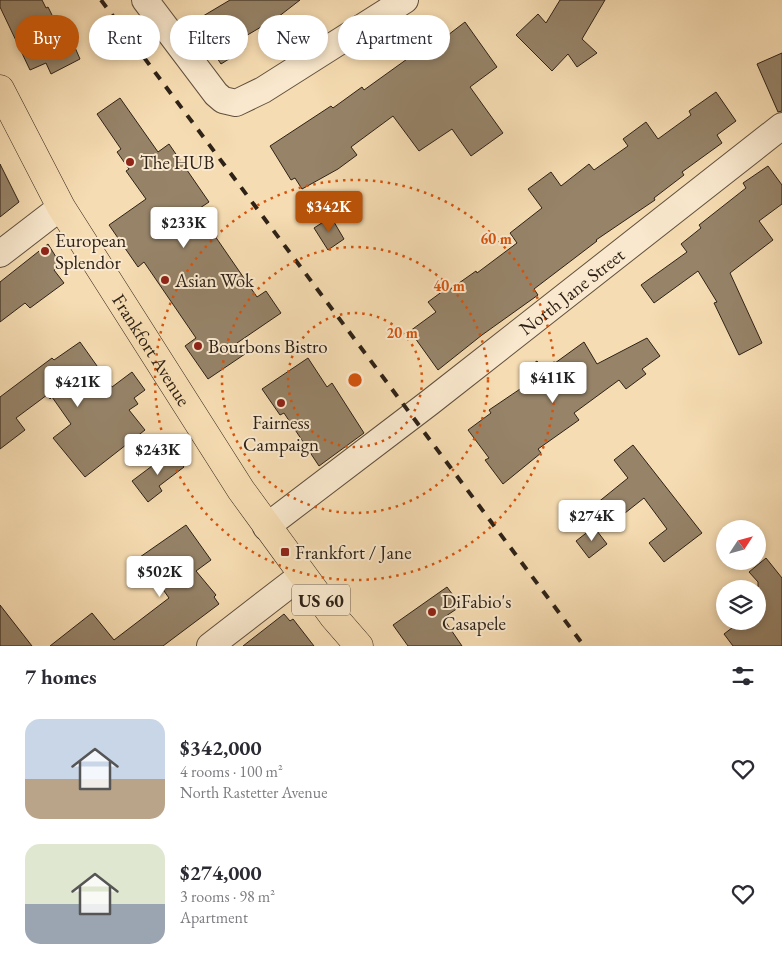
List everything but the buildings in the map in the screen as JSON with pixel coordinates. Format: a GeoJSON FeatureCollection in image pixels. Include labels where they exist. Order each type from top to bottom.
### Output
{"type":"FeatureCollection","features":[{"type":"Feature","properties":{"kind":"main road","name":"Frankfort Avenue"},"geometry":{"type":"LineString","coordinates":[[0,89],[61,207],[266,527],[359,646]]}},
{"type":"Feature","properties":{"kind":"street"},"geometry":{"type":"LineString","coordinates":[[145,0],[216,94],[230,102],[236,103],[263,90],[405,0]]}},
{"type":"Feature","properties":{"kind":"street","name":"North Jane Street"},"geometry":{"type":"LineString","coordinates":[[266,527],[429,403],[782,126]]}},
{"type":"Feature","properties":{"kind":"street"},"geometry":{"type":"LineString","coordinates":[[0,254],[61,207]]}},
{"type":"Feature","properties":{"kind":"street"},"geometry":{"type":"LineString","coordinates":[[210,646],[302,575]]}},
{"type":"Feature","properties":{"kind":"railway"},"geometry":{"type":"LineString","coordinates":[[101,0],[584,646]]}},
{"type":"Feature","properties":{"kind":"place","name":"The HUB"},"geometry":{"type":"Point","coordinates":[130,162]}},
{"type":"Feature","properties":{"kind":"place","name":"European Splendor"},"geometry":{"type":"Point","coordinates":[45,251]}},
{"type":"Feature","properties":{"kind":"place","name":"Asian Wok"},"geometry":{"type":"Point","coordinates":[165,280]}},
{"type":"Feature","properties":{"kind":"place","name":"Bourbons Bistro"},"geometry":{"type":"Point","coordinates":[198,346]}},
{"type":"Feature","properties":{"kind":"place","name":"Fairness Campaign"},"geometry":{"type":"Point","coordinates":[281,403]}},
{"type":"Feature","properties":{"kind":"place","name":"Frankfort / Jane"},"geometry":{"type":"Point","coordinates":[285,552]}},
{"type":"Feature","properties":{"kind":"place","name":"DiFabio's Casapele"},"geometry":{"type":"Point","coordinates":[432,612]}}]}
